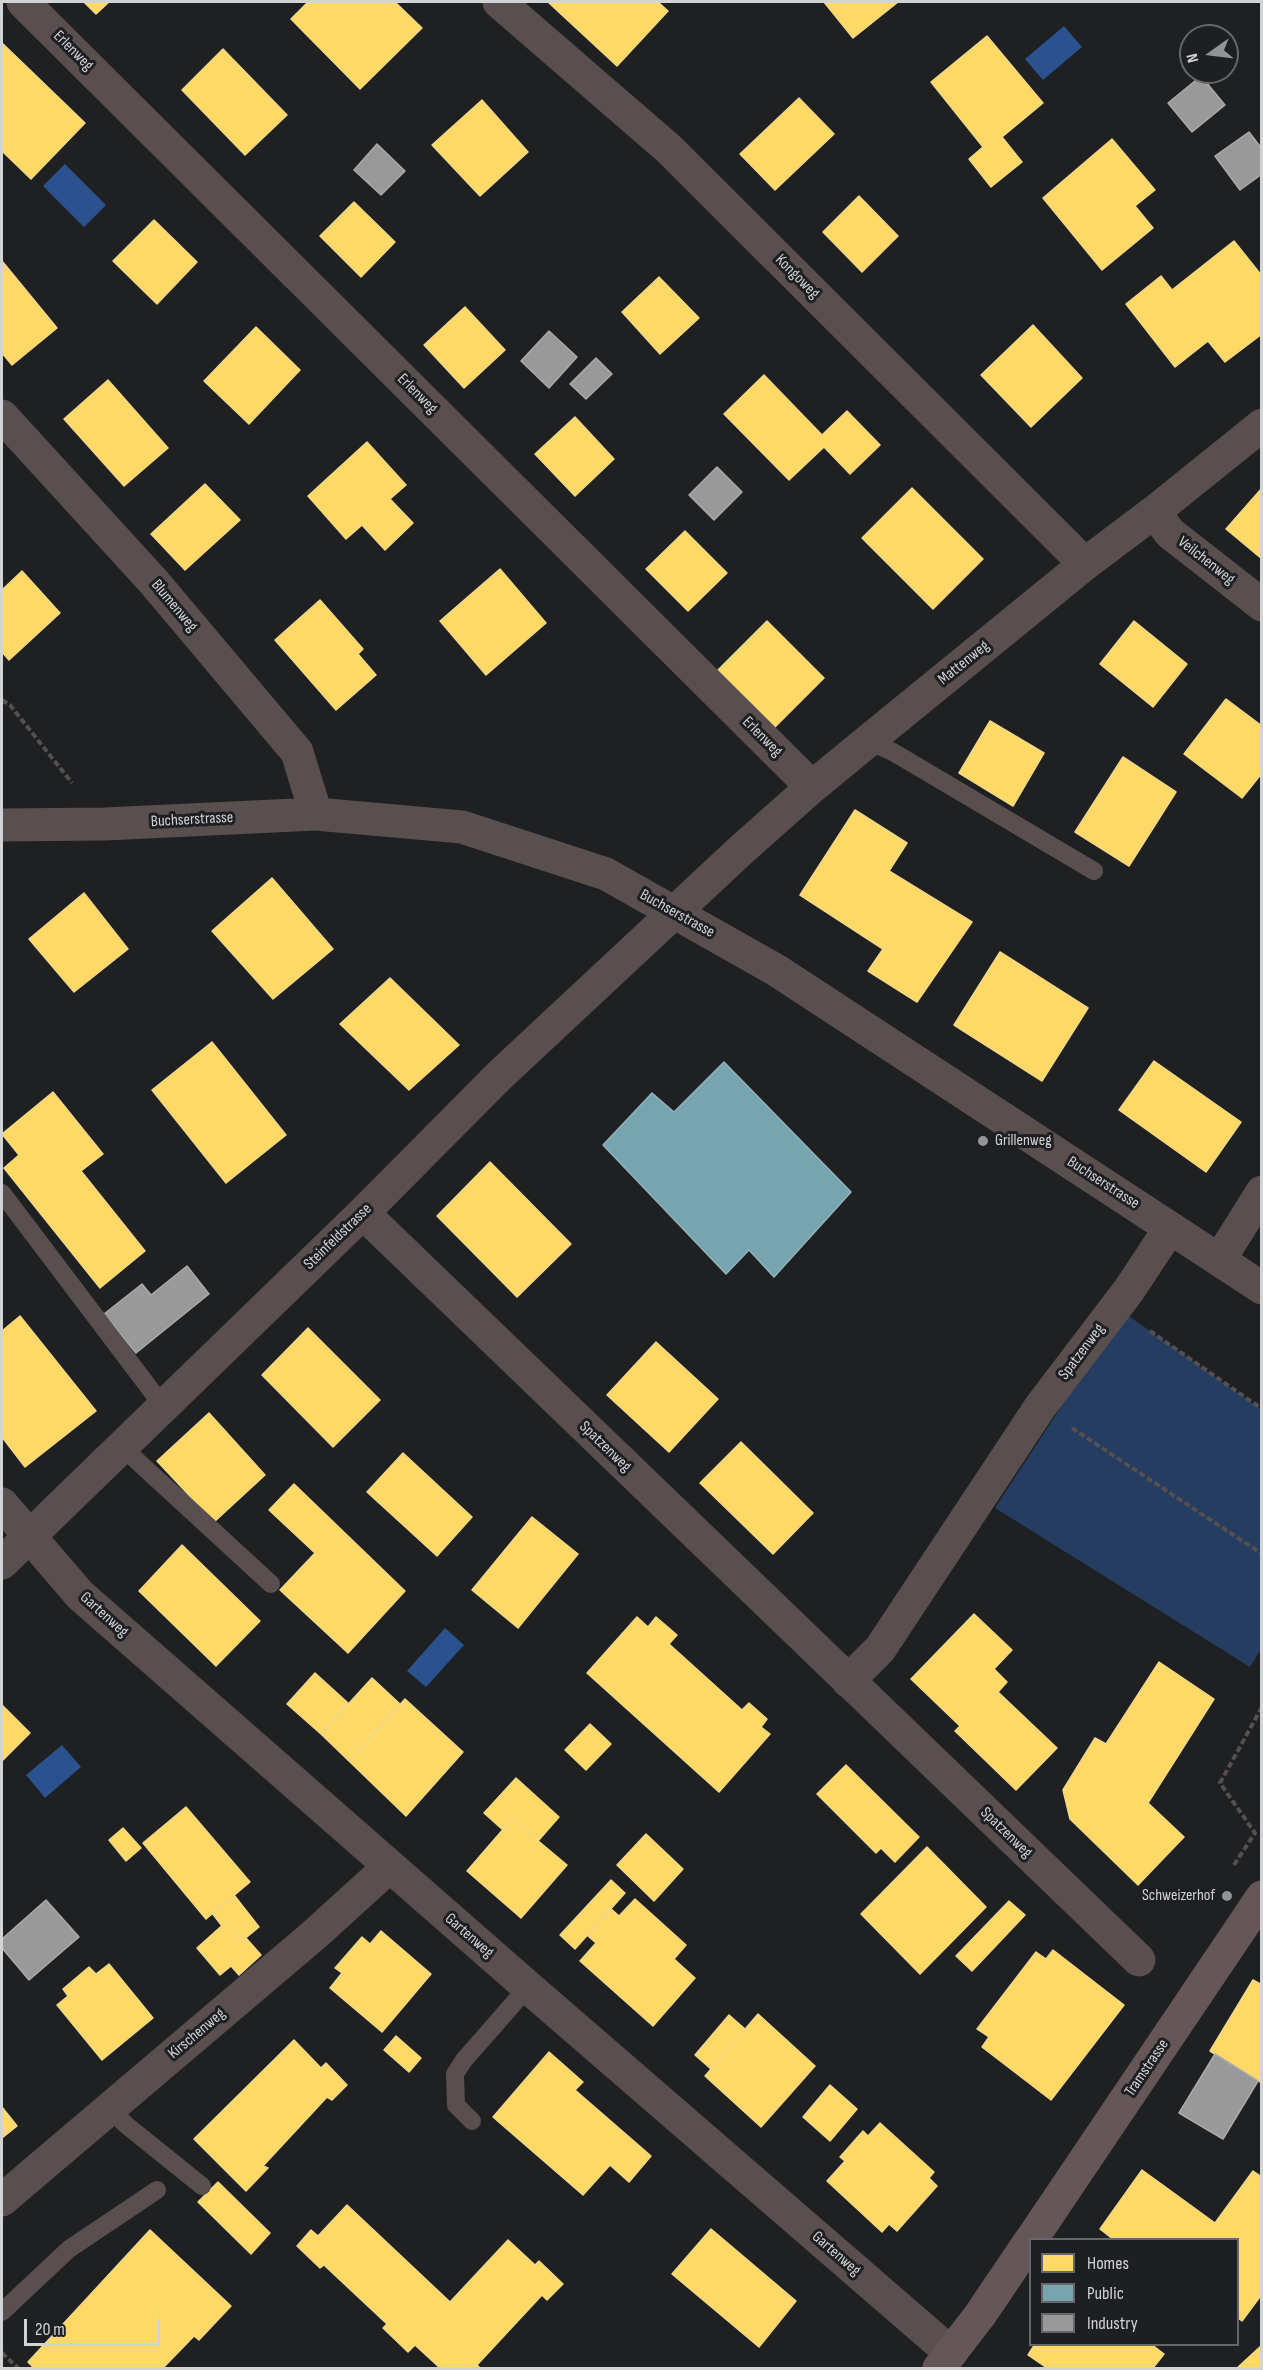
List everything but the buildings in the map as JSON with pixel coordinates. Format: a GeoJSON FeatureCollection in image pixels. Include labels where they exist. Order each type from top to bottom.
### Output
{"type":"FeatureCollection","features":[{"type":"Feature","properties":{"kind":"main road","name":"Tramstrasse"},"geometry":{"type":"LineString","coordinates":[[1032,2238],[1262,1897]]}},
{"type":"Feature","properties":{"kind":"main road","name":"Tramstrasse"},"geometry":{"type":"LineString","coordinates":[[945,2361],[980,2315],[1029,2243]]}},
{"type":"Feature","properties":{"kind":"street","name":"Erlenweg"},"geometry":{"type":"LineString","coordinates":[[22,2],[812,787]]}},
{"type":"Feature","properties":{"kind":"street","name":"Kongoweg"},"geometry":{"type":"LineString","coordinates":[[499,2],[669,149],[1085,564]]}},
{"type":"Feature","properties":{"kind":"street","name":"Blumenweg"},"geometry":{"type":"LineString","coordinates":[[2,416],[153,581],[297,752],[316,814]]}},
{"type":"Feature","properties":{"kind":"street","name":"Mattenweg"},"geometry":{"type":"LineString","coordinates":[[675,912],[812,787],[1085,564],[1262,425]]}},
{"type":"Feature","properties":{"kind":"street","name":"Veilchenweg"},"geometry":{"type":"LineString","coordinates":[[1154,512],[1170,533],[1262,605]]}},
{"type":"Feature","properties":{"kind":"street","name":"Buchserstrasse"},"geometry":{"type":"LineString","coordinates":[[2,825],[105,824],[316,814],[462,827],[606,874],[776,970],[1262,1288]]}},
{"type":"Feature","properties":{"kind":"street","name":"Steinfeldstrasse"},"geometry":{"type":"LineString","coordinates":[[2,1563],[363,1213],[499,1076],[675,912]]}},
{"type":"Feature","properties":{"kind":"street"},"geometry":{"type":"LineString","coordinates":[[1220,1259],[1262,1192]]}},
{"type":"Feature","properties":{"kind":"street","name":"Spatzenweg"},"geometry":{"type":"LineString","coordinates":[[363,1213],[1139,1960]]}},
{"type":"Feature","properties":{"kind":"street","name":"Spatzenweg"},"geometry":{"type":"LineString","coordinates":[[848,1681],[880,1649],[1040,1407],[1129,1290],[1170,1228]]}},
{"type":"Feature","properties":{"kind":"street","name":"Gartenweg"},"geometry":{"type":"LineString","coordinates":[[2,1504],[28,1537],[80,1594],[528,1987],[945,2361]]}},
{"type":"Feature","properties":{"kind":"street","name":"Kirschenweg"},"geometry":{"type":"LineString","coordinates":[[2,2200],[314,1935],[390,1866]]}},
{"type":"Feature","properties":{"kind":"lane"},"geometry":{"type":"LineString","coordinates":[[868,741],[893,752],[1094,871]]}},
{"type":"Feature","properties":{"kind":"lane"},"geometry":{"type":"LineString","coordinates":[[2,1192],[163,1406]]}},
{"type":"Feature","properties":{"kind":"lane"},"geometry":{"type":"LineString","coordinates":[[122,1447],[271,1584]]}},
{"type":"Feature","properties":{"kind":"lane"},"geometry":{"type":"LineString","coordinates":[[472,2121],[456,2105],[455,2074],[464,2060],[528,1987]]}},
{"type":"Feature","properties":{"kind":"lane"},"geometry":{"type":"LineString","coordinates":[[110,2108],[125,2124],[202,2186]]}},
{"type":"Feature","properties":{"kind":"lane"},"geometry":{"type":"LineString","coordinates":[[2,2312],[69,2249],[157,2190]]}},
{"type":"Feature","properties":{"kind":"path"},"geometry":{"type":"LineString","coordinates":[[2,700],[10,705],[105,824]]}},
{"type":"Feature","properties":{"kind":"path"},"geometry":{"type":"LineString","coordinates":[[1129,1290],[1124,1312],[1262,1409]]}},
{"type":"Feature","properties":{"kind":"path"},"geometry":{"type":"LineString","coordinates":[[1040,1407],[1262,1554]]}},
{"type":"Feature","properties":{"kind":"path"},"geometry":{"type":"LineString","coordinates":[[1229,1872],[1255,1833],[1220,1783],[1262,1707]]}},
{"type":"Feature","properties":{"kind":"path"},"geometry":{"type":"LineString","coordinates":[[2,2353],[18,2368]]}},
{"type":"Feature","properties":{"kind":"shaded area"},"geometry":{"type":"Polygon","coordinates":[[[1064,26],[1082,47],[1043,80],[1025,59],[1064,26]]]}},
{"type":"Feature","properties":{"kind":"shaded area"},"geometry":{"type":"Polygon","coordinates":[[[65,164],[106,205],[84,227],[43,186],[65,164]]]}},
{"type":"Feature","properties":{"kind":"shaded area"},"geometry":{"type":"Polygon","coordinates":[[[1123,1312],[1261,1409],[1261,1649],[1250,1667],[995,1508],[1123,1312]]]}},
{"type":"Feature","properties":{"kind":"shaded area"},"geometry":{"type":"Polygon","coordinates":[[[445,1628],[464,1645],[426,1687],[407,1671],[445,1628]]]}},
{"type":"Feature","properties":{"kind":"shaded area"},"geometry":{"type":"Polygon","coordinates":[[[62,1745],[81,1767],[45,1798],[26,1775],[62,1745]]]}},
{"type":"Feature","properties":{"kind":"place","name":"Grillenweg"},"geometry":{"type":"Point","coordinates":[983,1141]}},
{"type":"Feature","properties":{"kind":"place","name":"Schweizerhof"},"geometry":{"type":"Point","coordinates":[1227,1896]}}]}
